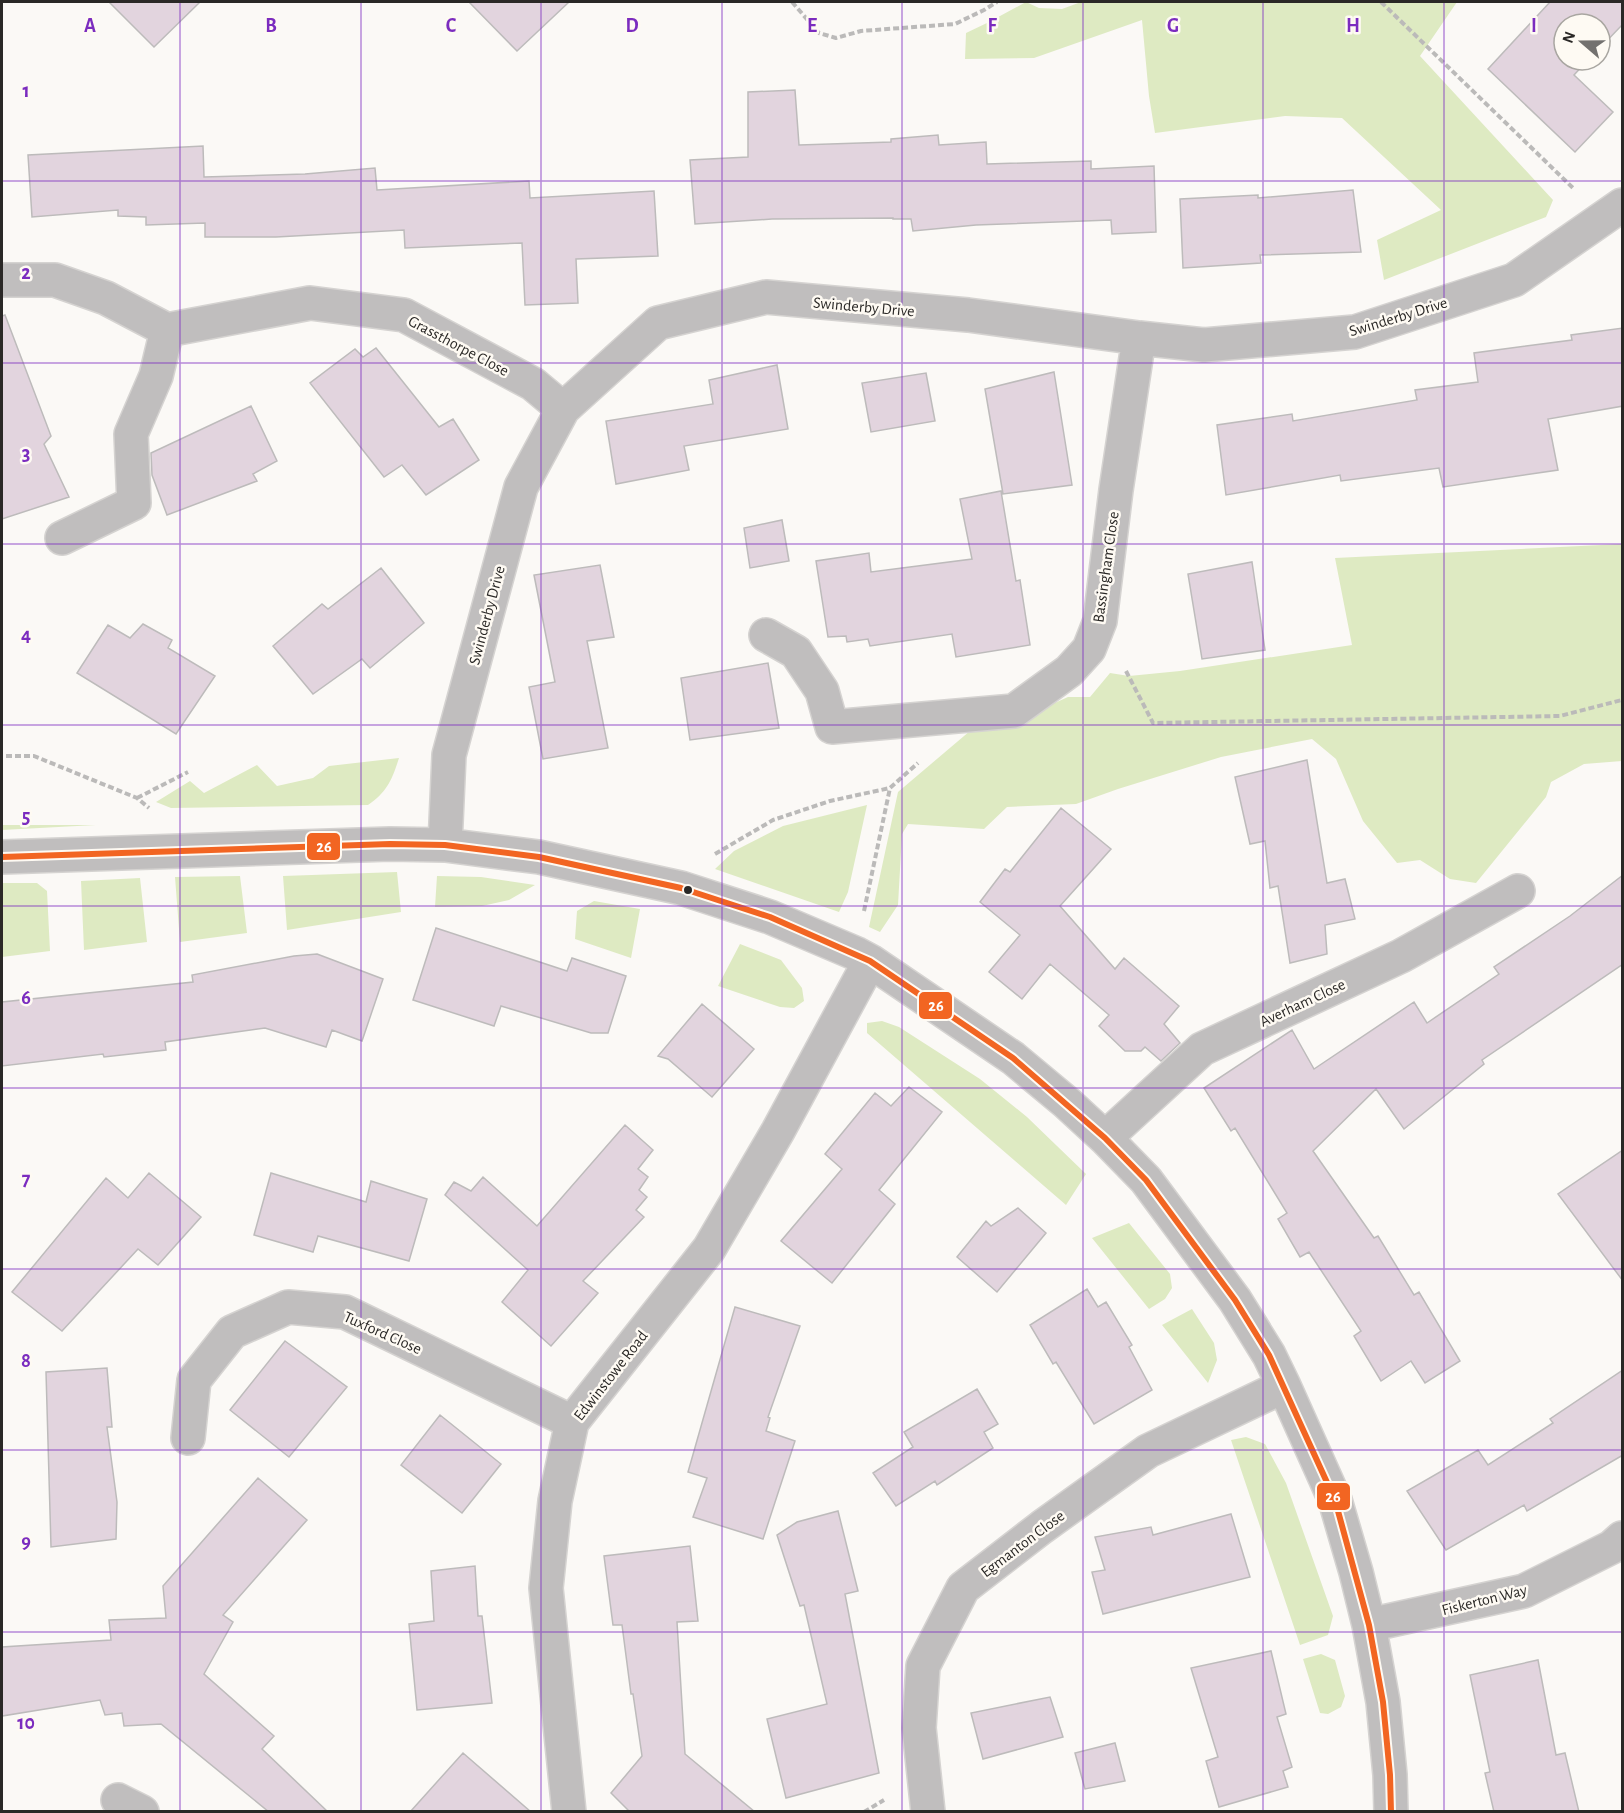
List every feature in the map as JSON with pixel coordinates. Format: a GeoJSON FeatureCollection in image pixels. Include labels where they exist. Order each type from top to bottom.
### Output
{"type":"FeatureCollection","features":[{"type":"Feature","properties":{"kind":"street","name":"Swinderby Drive"},"geometry":{"type":"LineString","coordinates":[[445,845],[449,755],[521,487],[563,409],[658,323],[766,297],[968,315],[1204,345],[1355,332],[1514,280],[1611,213]]}},
{"type":"Feature","properties":{"kind":"street"},"geometry":{"type":"LineString","coordinates":[[2,280],[55,280],[105,298],[167,330],[156,376],[131,434],[134,503],[62,538]]}},
{"type":"Feature","properties":{"kind":"street","name":"Grassthorpe Close"},"geometry":{"type":"LineString","coordinates":[[167,330],[310,303],[404,315],[533,384],[563,409]]}},
{"type":"Feature","properties":{"kind":"street","name":"Bassingham Close"},"geometry":{"type":"LineString","coordinates":[[766,635],[796,652],[822,691],[832,727],[1014,711],[1068,671],[1089,648],[1100,621],[1116,490],[1139,338]]}},
{"type":"Feature","properties":{"kind":"street"},"geometry":{"type":"LineString","coordinates":[[2,857],[390,844],[445,845],[539,857],[681,888],[770,917],[864,957],[1013,1058],[1067,1103],[1146,1180],[1235,1300],[1284,1386],[1335,1500],[1356,1572],[1369,1625],[1383,1702],[1391,1812]]}},
{"type":"Feature","properties":{"kind":"street","name":"Averham Close"},"geometry":{"type":"LineString","coordinates":[[1105,1138],[1202,1049],[1401,956],[1518,891]]}},
{"type":"Feature","properties":{"kind":"street","name":"Edwinstowe Road"},"geometry":{"type":"LineString","coordinates":[[569,1812],[546,1588],[555,1501],[572,1422],[709,1249],[778,1131],[864,957]]}},
{"type":"Feature","properties":{"kind":"street","name":"Tuxford Close"},"geometry":{"type":"LineString","coordinates":[[188,1438],[194,1380],[232,1332],[288,1307],[345,1312],[572,1422]]}},
{"type":"Feature","properties":{"kind":"street","name":"Egmanton Close"},"geometry":{"type":"LineString","coordinates":[[928,1812],[919,1728],[923,1666],[963,1588],[1042,1527],[1148,1451],[1284,1386]]}},
{"type":"Feature","properties":{"kind":"street","name":"Fiskerton Way"},"geometry":{"type":"LineString","coordinates":[[1369,1625],[1524,1591],[1612,1547],[1623,1538]]}},
{"type":"Feature","properties":{"kind":"path"},"geometry":{"type":"LineString","coordinates":[[792,2],[819,33],[836,38],[861,31],[955,24],[997,2]]}},
{"type":"Feature","properties":{"kind":"path"},"geometry":{"type":"LineString","coordinates":[[1381,2],[1575,189],[1611,213]]}},
{"type":"Feature","properties":{"kind":"path"},"geometry":{"type":"LineString","coordinates":[[1100,621],[1153,723],[1560,716],[1623,700]]}},
{"type":"Feature","properties":{"kind":"path"},"geometry":{"type":"LineString","coordinates":[[6,756],[34,756],[137,798],[157,814]]}},
{"type":"Feature","properties":{"kind":"path"},"geometry":{"type":"LineString","coordinates":[[681,888],[707,858],[773,819],[830,801],[890,788],[922,759]]}},
{"type":"Feature","properties":{"kind":"path"},"geometry":{"type":"LineString","coordinates":[[137,798],[188,772]]}},
{"type":"Feature","properties":{"kind":"path"},"geometry":{"type":"LineString","coordinates":[[864,957],[861,924],[890,788]]}},
{"type":"Feature","properties":{"kind":"green space"},"geometry":{"type":"Polygon","coordinates":[[[1026,2],[1039,8],[1062,9],[1081,2],[1457,2],[1420,56],[1553,200],[1546,217],[1384,280],[1377,240],[1441,210],[1342,118],[1285,116],[1155,133],[1142,20],[1034,58],[965,59],[966,33],[1026,2]]]}},
{"type":"Feature","properties":{"kind":"green space"},"geometry":{"type":"Polygon","coordinates":[[[1622,544],[1622,761],[1584,764],[1551,782],[1546,797],[1476,883],[1450,879],[1420,860],[1397,863],[1363,821],[1336,759],[1312,739],[1221,757],[1076,804],[1007,807],[984,829],[908,824],[902,834],[898,905],[880,932],[869,927],[898,792],[977,725],[1048,706],[1068,697],[1090,697],[1110,673],[1129,676],[1180,671],[1352,645],[1335,558],[1622,544]]]}},
{"type":"Feature","properties":{"kind":"green space"},"geometry":{"type":"Polygon","coordinates":[[[399,758],[388,785],[368,805],[171,808],[156,802],[190,781],[204,793],[257,765],[277,786],[313,778],[329,766],[399,758]]]}},
{"type":"Feature","properties":{"kind":"green space"},"geometry":{"type":"Polygon","coordinates":[[[867,805],[848,892],[839,912],[715,869],[734,851],[783,826],[867,805]]]}},
{"type":"Feature","properties":{"kind":"green space"},"geometry":{"type":"Polygon","coordinates":[[[2,825],[96,825],[2,830],[2,825]]]}},
{"type":"Feature","properties":{"kind":"green space"},"geometry":{"type":"Polygon","coordinates":[[[397,872],[401,912],[287,930],[283,876],[397,872]]]}},
{"type":"Feature","properties":{"kind":"green space"},"geometry":{"type":"Polygon","coordinates":[[[240,876],[247,933],[180,942],[175,877],[240,876]]]}},
{"type":"Feature","properties":{"kind":"green space"},"geometry":{"type":"Polygon","coordinates":[[[437,876],[481,877],[535,885],[509,900],[482,906],[435,907],[437,876]]]}},
{"type":"Feature","properties":{"kind":"green space"},"geometry":{"type":"Polygon","coordinates":[[[140,878],[147,942],[84,950],[81,881],[140,878]]]}},
{"type":"Feature","properties":{"kind":"green space"},"geometry":{"type":"Polygon","coordinates":[[[2,883],[37,883],[47,891],[50,951],[2,957],[2,883]]]}},
{"type":"Feature","properties":{"kind":"green space"},"geometry":{"type":"Polygon","coordinates":[[[594,901],[640,909],[631,958],[575,939],[577,911],[594,901]]]}},
{"type":"Feature","properties":{"kind":"green space"},"geometry":{"type":"Polygon","coordinates":[[[740,944],[781,960],[802,988],[804,1001],[794,1008],[780,1007],[718,986],[740,944]]]}},
{"type":"Feature","properties":{"kind":"green space"},"geometry":{"type":"Polygon","coordinates":[[[882,1021],[899,1027],[980,1079],[1027,1117],[1086,1174],[1066,1205],[867,1033],[867,1023],[882,1021]]]}},
{"type":"Feature","properties":{"kind":"green space"},"geometry":{"type":"Polygon","coordinates":[[[1129,1223],[1170,1274],[1172,1288],[1165,1299],[1149,1309],[1092,1238],[1129,1223]]]}},
{"type":"Feature","properties":{"kind":"green space"},"geometry":{"type":"Polygon","coordinates":[[[1192,1309],[1214,1343],[1217,1360],[1208,1383],[1162,1325],[1192,1309]]]}},
{"type":"Feature","properties":{"kind":"green space"},"geometry":{"type":"Polygon","coordinates":[[[1246,1437],[1265,1444],[1286,1483],[1333,1616],[1328,1635],[1300,1645],[1231,1440],[1246,1437]]]}},
{"type":"Feature","properties":{"kind":"green space"},"geometry":{"type":"Polygon","coordinates":[[[1321,1654],[1335,1660],[1345,1696],[1341,1707],[1328,1714],[1320,1713],[1303,1659],[1321,1654]]]}},
{"type":"Feature","properties":{"kind":"building"},"geometry":{"type":"Polygon","coordinates":[[[109,2],[200,2],[154,47],[109,2]]]}},
{"type":"Feature","properties":{"kind":"building"},"geometry":{"type":"Polygon","coordinates":[[[469,2],[569,2],[517,51],[469,2]]]}},
{"type":"Feature","properties":{"kind":"building"},"geometry":{"type":"Polygon","coordinates":[[[1550,2],[1623,2],[1623,24],[1612,35],[1612,12],[1552,12],[1552,72],[1577,72],[1574,75],[1613,112],[1575,152],[1488,69],[1550,2]]]}},
{"type":"Feature","properties":{"kind":"building"},"geometry":{"type":"Polygon","coordinates":[[[795,90],[799,145],[891,142],[891,139],[938,135],[939,145],[986,142],[987,164],[1091,161],[1091,169],[1154,166],[1156,232],[1112,234],[1111,220],[976,225],[913,231],[911,219],[893,218],[772,219],[695,224],[690,160],[748,157],[748,92],[795,90]]]}},
{"type":"Feature","properties":{"kind":"building"},"geometry":{"type":"Polygon","coordinates":[[[203,146],[204,177],[305,174],[375,168],[377,190],[529,181],[530,198],[654,191],[658,256],[576,259],[578,303],[525,305],[522,243],[405,248],[404,230],[276,237],[205,237],[205,223],[146,225],[146,217],[118,216],[118,210],[32,217],[28,155],[203,146]]]}},
{"type":"Feature","properties":{"kind":"building"},"geometry":{"type":"Polygon","coordinates":[[[1353,190],[1361,252],[1260,255],[1261,263],[1183,268],[1180,199],[1258,195],[1258,198],[1353,190]]]}},
{"type":"Feature","properties":{"kind":"building"},"geometry":{"type":"Polygon","coordinates":[[[5,315],[51,436],[44,444],[69,497],[2,519],[2,316],[5,315]]]}},
{"type":"Feature","properties":{"kind":"building"},"geometry":{"type":"Polygon","coordinates":[[[1623,328],[1623,406],[1548,419],[1558,470],[1443,487],[1439,468],[1341,481],[1340,475],[1226,495],[1217,425],[1292,414],[1293,421],[1417,400],[1415,390],[1478,382],[1474,353],[1572,340],[1571,335],[1623,328]]]}},
{"type":"Feature","properties":{"kind":"building"},"geometry":{"type":"Polygon","coordinates":[[[376,348],[439,427],[453,419],[479,460],[426,495],[402,465],[384,477],[310,383],[355,349],[363,357],[376,348]]]}},
{"type":"Feature","properties":{"kind":"building"},"geometry":{"type":"Polygon","coordinates":[[[777,365],[788,429],[684,446],[689,470],[616,484],[606,421],[713,404],[709,380],[777,365]]]}},
{"type":"Feature","properties":{"kind":"building"},"geometry":{"type":"Polygon","coordinates":[[[1054,372],[1072,485],[1003,494],[985,389],[1054,372]]]}},
{"type":"Feature","properties":{"kind":"building"},"geometry":{"type":"Polygon","coordinates":[[[926,373],[935,421],[871,432],[862,383],[926,373]]]}},
{"type":"Feature","properties":{"kind":"building"},"geometry":{"type":"Polygon","coordinates":[[[251,406],[277,461],[253,474],[257,481],[167,515],[152,475],[151,453],[251,406]]]}},
{"type":"Feature","properties":{"kind":"building"},"geometry":{"type":"Polygon","coordinates":[[[1001,491],[1016,581],[1020,580],[1030,645],[956,657],[952,634],[870,646],[868,639],[847,642],[846,636],[828,637],[816,561],[869,553],[871,572],[972,559],[960,499],[1001,491]]]}},
{"type":"Feature","properties":{"kind":"building"},"geometry":{"type":"Polygon","coordinates":[[[782,520],[789,561],[750,568],[744,528],[782,520]]]}},
{"type":"Feature","properties":{"kind":"building"},"geometry":{"type":"Polygon","coordinates":[[[1252,562],[1265,650],[1202,659],[1188,574],[1252,562]]]}},
{"type":"Feature","properties":{"kind":"building"},"geometry":{"type":"Polygon","coordinates":[[[600,565],[614,637],[587,641],[608,748],[543,759],[529,687],[555,682],[534,575],[600,565]]]}},
{"type":"Feature","properties":{"kind":"building"},"geometry":{"type":"Polygon","coordinates":[[[381,568],[424,623],[370,668],[362,659],[313,694],[273,646],[322,604],[328,609],[381,568]]]}},
{"type":"Feature","properties":{"kind":"building"},"geometry":{"type":"Polygon","coordinates":[[[143,624],[172,640],[168,648],[215,676],[176,734],[77,673],[108,625],[130,638],[143,624]]]}},
{"type":"Feature","properties":{"kind":"building"},"geometry":{"type":"Polygon","coordinates":[[[768,663],[779,728],[690,740],[681,678],[768,663]]]}},
{"type":"Feature","properties":{"kind":"building"},"geometry":{"type":"Polygon","coordinates":[[[1307,760],[1327,883],[1345,879],[1355,919],[1325,925],[1327,954],[1290,963],[1278,886],[1270,888],[1265,841],[1250,844],[1235,777],[1307,760]]]}},
{"type":"Feature","properties":{"kind":"building"},"geometry":{"type":"Polygon","coordinates":[[[1061,808],[1111,849],[1060,906],[1115,969],[1124,958],[1179,1006],[1164,1024],[1180,1043],[1161,1061],[1145,1047],[1141,1051],[1125,1051],[1099,1026],[1109,1015],[1050,964],[1022,999],[989,972],[1020,935],[980,902],[1005,869],[1010,872],[1061,808]]]}},
{"type":"Feature","properties":{"kind":"building"},"geometry":{"type":"Polygon","coordinates":[[[1623,875],[1623,964],[1482,1060],[1484,1064],[1404,1129],[1376,1089],[1313,1151],[1374,1238],[1378,1236],[1414,1295],[1419,1292],[1460,1361],[1425,1383],[1411,1361],[1381,1381],[1354,1336],[1361,1331],[1309,1252],[1300,1257],[1278,1219],[1287,1213],[1235,1128],[1231,1131],[1204,1088],[1292,1030],[1314,1069],[1414,1002],[1427,1023],[1499,974],[1494,967],[1570,916],[1623,875]]]}},
{"type":"Feature","properties":{"kind":"building"},"geometry":{"type":"Polygon","coordinates":[[[436,928],[567,971],[572,958],[626,976],[608,1033],[591,1033],[501,1006],[494,1026],[413,1000],[436,928]]]}},
{"type":"Feature","properties":{"kind":"building"},"geometry":{"type":"Polygon","coordinates":[[[317,954],[383,979],[362,1041],[332,1030],[326,1047],[265,1028],[165,1042],[166,1050],[104,1057],[103,1054],[2,1066],[2,1002],[193,982],[192,975],[294,956],[317,954]]]}},
{"type":"Feature","properties":{"kind":"building"},"geometry":{"type":"Polygon","coordinates":[[[702,1004],[754,1049],[712,1097],[668,1059],[658,1056],[702,1004]]]}},
{"type":"Feature","properties":{"kind":"building"},"geometry":{"type":"Polygon","coordinates":[[[909,1087],[942,1112],[879,1190],[895,1204],[832,1283],[781,1241],[842,1169],[825,1154],[875,1093],[891,1106],[909,1087]]]}},
{"type":"Feature","properties":{"kind":"building"},"geometry":{"type":"Polygon","coordinates":[[[625,1125],[653,1150],[638,1169],[648,1177],[639,1190],[647,1197],[636,1210],[644,1217],[583,1281],[598,1293],[551,1346],[502,1302],[528,1270],[445,1195],[454,1182],[471,1191],[483,1177],[537,1226],[625,1125]]]}},
{"type":"Feature","properties":{"kind":"building"},"geometry":{"type":"Polygon","coordinates":[[[1623,1150],[1623,1281],[1558,1194],[1623,1150]]]}},
{"type":"Feature","properties":{"kind":"building"},"geometry":{"type":"Polygon","coordinates":[[[149,1173],[201,1217],[158,1265],[138,1249],[62,1331],[12,1292],[106,1178],[128,1198],[149,1173]]]}},
{"type":"Feature","properties":{"kind":"building"},"geometry":{"type":"Polygon","coordinates":[[[271,1173],[366,1202],[371,1181],[427,1199],[409,1261],[318,1236],[313,1252],[254,1235],[271,1173]]]}},
{"type":"Feature","properties":{"kind":"building"},"geometry":{"type":"Polygon","coordinates":[[[1018,1208],[1046,1233],[997,1292],[957,1257],[986,1221],[991,1226],[1018,1208]]]}},
{"type":"Feature","properties":{"kind":"building"},"geometry":{"type":"Polygon","coordinates":[[[1087,1289],[1098,1307],[1106,1302],[1132,1345],[1129,1347],[1152,1390],[1094,1424],[1056,1362],[1053,1364],[1030,1325],[1087,1289]]]}},
{"type":"Feature","properties":{"kind":"building"},"geometry":{"type":"Polygon","coordinates":[[[735,1307],[800,1326],[768,1417],[770,1418],[766,1431],[795,1441],[763,1539],[693,1517],[707,1478],[688,1472],[735,1307]]]}},
{"type":"Feature","properties":{"kind":"building"},"geometry":{"type":"Polygon","coordinates":[[[285,1341],[347,1387],[289,1457],[230,1410],[285,1341]]]}},
{"type":"Feature","properties":{"kind":"building"},"geometry":{"type":"Polygon","coordinates":[[[107,1368],[112,1427],[107,1427],[117,1502],[116,1539],[51,1547],[46,1372],[107,1368]]]}},
{"type":"Feature","properties":{"kind":"building"},"geometry":{"type":"Polygon","coordinates":[[[1623,1370],[1623,1455],[1527,1511],[1524,1505],[1446,1550],[1407,1491],[1478,1450],[1488,1465],[1553,1423],[1550,1419],[1623,1370]]]}},
{"type":"Feature","properties":{"kind":"building"},"geometry":{"type":"Polygon","coordinates":[[[977,1389],[998,1424],[984,1432],[993,1448],[937,1485],[935,1481],[896,1506],[873,1473],[913,1447],[904,1432],[977,1389]]]}},
{"type":"Feature","properties":{"kind":"building"},"geometry":{"type":"Polygon","coordinates":[[[440,1415],[501,1464],[462,1513],[401,1465],[440,1415]]]}},
{"type":"Feature","properties":{"kind":"building"},"geometry":{"type":"Polygon","coordinates":[[[258,1478],[307,1520],[223,1615],[233,1622],[204,1674],[274,1736],[262,1749],[328,1812],[269,1812],[161,1724],[124,1726],[122,1713],[105,1715],[100,1700],[2,1716],[2,1647],[111,1640],[109,1620],[166,1618],[163,1586],[258,1478]]]}},
{"type":"Feature","properties":{"kind":"building"},"geometry":{"type":"Polygon","coordinates":[[[838,1511],[858,1591],[845,1594],[879,1773],[786,1798],[767,1719],[827,1704],[804,1605],[800,1606],[777,1535],[797,1522],[838,1511]]]}},
{"type":"Feature","properties":{"kind":"building"},"geometry":{"type":"Polygon","coordinates":[[[1231,1514],[1250,1577],[1103,1614],[1092,1572],[1105,1570],[1095,1537],[1151,1527],[1153,1535],[1231,1514]]]}},
{"type":"Feature","properties":{"kind":"building"},"geometry":{"type":"Polygon","coordinates":[[[690,1546],[698,1621],[677,1622],[685,1754],[755,1812],[630,1812],[611,1793],[642,1756],[622,1625],[613,1625],[604,1556],[690,1546]]]}},
{"type":"Feature","properties":{"kind":"building"},"geometry":{"type":"Polygon","coordinates":[[[475,1566],[478,1616],[482,1616],[492,1703],[417,1710],[409,1624],[434,1621],[431,1571],[475,1566]]]}},
{"type":"Feature","properties":{"kind":"building"},"geometry":{"type":"Polygon","coordinates":[[[1271,1651],[1286,1714],[1277,1717],[1292,1767],[1283,1771],[1288,1787],[1219,1807],[1206,1761],[1218,1757],[1191,1668],[1271,1651]]]}},
{"type":"Feature","properties":{"kind":"building"},"geometry":{"type":"Polygon","coordinates":[[[1538,1660],[1556,1755],[1565,1753],[1579,1812],[1494,1812],[1485,1773],[1490,1772],[1470,1675],[1538,1660]]]}},
{"type":"Feature","properties":{"kind":"building"},"geometry":{"type":"Polygon","coordinates":[[[1050,1697],[1063,1737],[983,1759],[971,1713],[1050,1697]]]}},
{"type":"Feature","properties":{"kind":"building"},"geometry":{"type":"Polygon","coordinates":[[[1115,1743],[1125,1781],[1085,1789],[1075,1753],[1115,1743]]]}},
{"type":"Feature","properties":{"kind":"building"},"geometry":{"type":"Polygon","coordinates":[[[463,1753],[531,1812],[410,1812],[463,1753]]]}},
{"type":"Feature","properties":{"kind":"transit line","name":"26"},"geometry":{"type":"LineString","coordinates":[[2,857],[390,844],[445,845],[539,857],[681,888],[770,917],[870,961],[1013,1058],[1105,1138],[1146,1180],[1235,1300],[1269,1355],[1335,1500],[1369,1625],[1383,1702],[1391,1812]]}}]}
